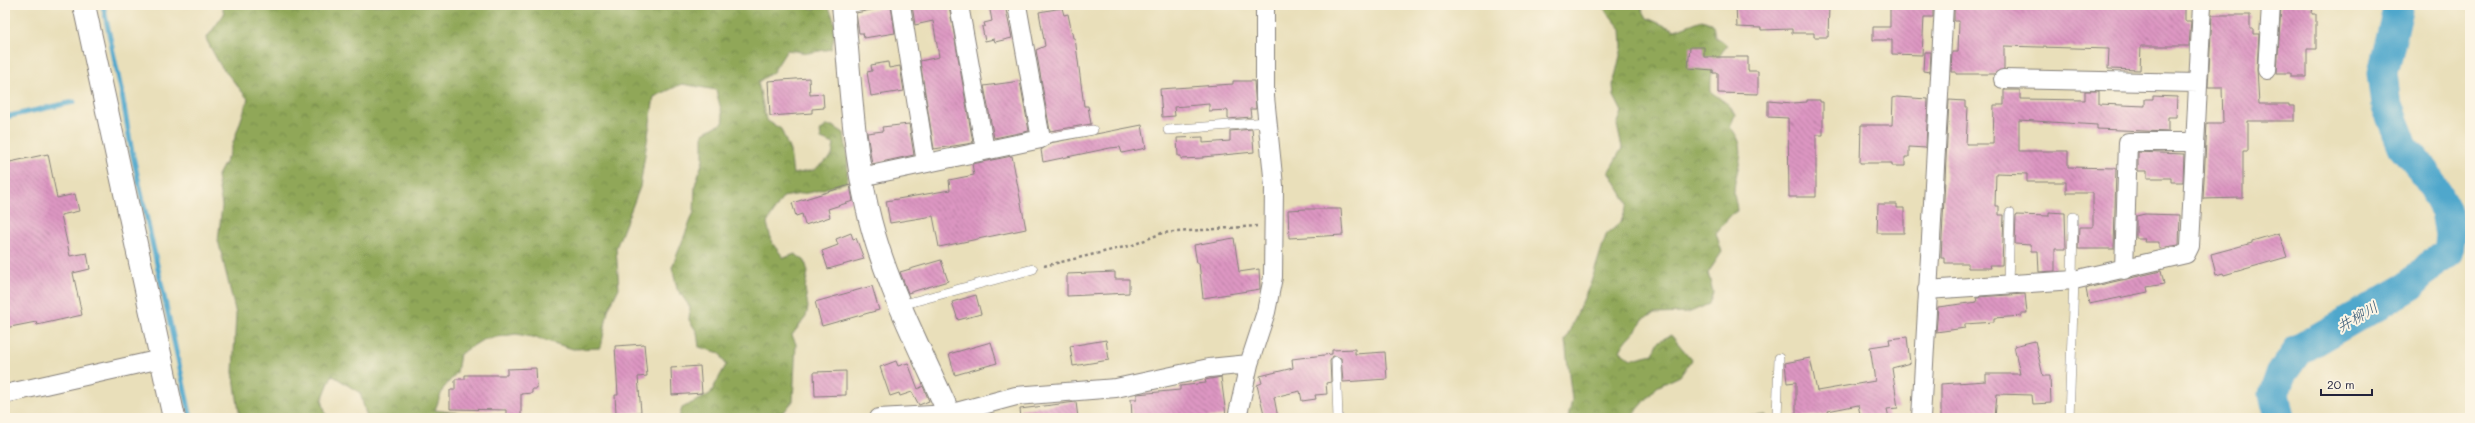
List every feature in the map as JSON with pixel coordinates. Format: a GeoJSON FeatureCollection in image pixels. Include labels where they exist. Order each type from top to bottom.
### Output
{"type":"FeatureCollection","features":[{"type":"Feature","properties":{"kind":"street"},"geometry":{"type":"LineString","coordinates":[[84,5],[174,418]]}},
{"type":"Feature","properties":{"kind":"street"},"geometry":{"type":"LineString","coordinates":[[901,5],[926,163]]}},
{"type":"Feature","properties":{"kind":"street"},"geometry":{"type":"LineString","coordinates":[[959,5],[985,150]]}},
{"type":"Feature","properties":{"kind":"street"},"geometry":{"type":"LineString","coordinates":[[861,177],[1041,139],[1017,5]]}},
{"type":"Feature","properties":{"kind":"street"},"geometry":{"type":"LineString","coordinates":[[1237,418],[1249,364],[1266,312],[1273,277],[1274,186],[1267,122],[1265,5]]}},
{"type":"Feature","properties":{"kind":"street"},"geometry":{"type":"LineString","coordinates":[[1921,418],[1944,5]]}},
{"type":"Feature","properties":{"kind":"street"},"geometry":{"type":"LineString","coordinates":[[1927,290],[2073,280],[2124,270],[2186,254],[2190,246],[2202,5]]}},
{"type":"Feature","properties":{"kind":"street"},"geometry":{"type":"LineString","coordinates":[[2267,70],[2271,5]]}},
{"type":"Feature","properties":{"kind":"street"},"geometry":{"type":"LineString","coordinates":[[843,7],[857,153],[867,208],[885,268],[950,416]]}},
{"type":"Feature","properties":{"kind":"street"},"geometry":{"type":"LineString","coordinates":[[2003,79],[2198,83]]}},
{"type":"Feature","properties":{"kind":"street"},"geometry":{"type":"LineString","coordinates":[[2124,270],[2128,142],[2195,142]]}},
{"type":"Feature","properties":{"kind":"street"},"geometry":{"type":"LineString","coordinates":[[5,394],[161,359]]}},
{"type":"Feature","properties":{"kind":"street"},"geometry":{"type":"LineString","coordinates":[[879,418],[950,416],[1016,396],[1116,388],[1209,368],[1249,364]]}},
{"type":"Feature","properties":{"kind":"lane"},"geometry":{"type":"LineString","coordinates":[[843,7],[864,5]]}},
{"type":"Feature","properties":{"kind":"lane"},"geometry":{"type":"LineString","coordinates":[[1168,130],[1267,122]]}},
{"type":"Feature","properties":{"kind":"lane"},"geometry":{"type":"LineString","coordinates":[[1041,139],[1093,130]]}},
{"type":"Feature","properties":{"kind":"lane"},"geometry":{"type":"LineString","coordinates":[[2008,285],[2010,213]]}},
{"type":"Feature","properties":{"kind":"lane"},"geometry":{"type":"LineString","coordinates":[[2069,418],[2073,280],[2073,217]]}},
{"type":"Feature","properties":{"kind":"lane"},"geometry":{"type":"LineString","coordinates":[[901,305],[1033,269]]}},
{"type":"Feature","properties":{"kind":"lane"},"geometry":{"type":"LineString","coordinates":[[1777,418],[1779,358]]}},
{"type":"Feature","properties":{"kind":"lane"},"geometry":{"type":"LineString","coordinates":[[1336,361],[1338,418]]}},
{"type":"Feature","properties":{"kind":"path"},"geometry":{"type":"LineString","coordinates":[[1033,269],[1133,244],[1162,233],[1214,231],[1274,225]]}},
{"type":"Feature","properties":{"kind":"green space"},"geometry":{"type":"Polygon","coordinates":[[[222,5],[797,5],[815,9],[821,5],[827,5],[833,16],[835,27],[831,49],[808,53],[787,50],[773,72],[758,82],[766,120],[781,129],[790,151],[793,174],[814,170],[832,156],[834,144],[821,139],[820,131],[826,126],[833,126],[844,133],[848,160],[847,182],[813,192],[783,197],[767,223],[772,243],[784,258],[795,254],[805,261],[808,272],[805,288],[808,307],[806,317],[792,335],[796,344],[793,401],[784,412],[734,418],[679,418],[682,408],[710,394],[726,365],[720,353],[699,347],[697,332],[689,320],[690,307],[677,289],[672,267],[694,212],[695,185],[703,160],[703,133],[724,122],[716,90],[682,84],[654,97],[640,187],[616,248],[619,288],[608,310],[601,348],[573,349],[537,338],[516,334],[484,339],[460,354],[457,372],[443,389],[435,410],[464,414],[467,418],[367,418],[360,393],[332,375],[322,400],[327,418],[240,418],[233,372],[236,314],[218,240],[222,206],[217,177],[229,155],[248,99],[220,65],[206,39],[224,14],[222,5]]]}},
{"type":"Feature","properties":{"kind":"green space"},"geometry":{"type":"Polygon","coordinates":[[[1601,5],[1640,5],[1647,18],[1675,30],[1702,20],[1713,24],[1715,37],[1728,45],[1716,61],[1712,72],[1711,92],[1729,105],[1735,115],[1730,127],[1740,143],[1741,151],[1734,192],[1737,211],[1731,215],[1716,233],[1722,252],[1708,273],[1713,292],[1709,304],[1688,313],[1654,314],[1643,319],[1641,324],[1625,342],[1620,351],[1632,359],[1653,354],[1659,341],[1671,335],[1692,360],[1680,376],[1657,387],[1633,415],[1633,418],[1568,418],[1572,400],[1565,341],[1591,282],[1606,235],[1621,222],[1628,204],[1609,171],[1622,148],[1617,125],[1622,112],[1614,96],[1613,85],[1622,47],[1621,29],[1601,5]]]}},
{"type":"Feature","properties":{"kind":"green space"},"geometry":{"type":"Polygon","coordinates":[[[1728,416],[1767,416],[1767,418],[1711,418],[1728,416]]]}},
{"type":"Feature","properties":{"kind":"building"},"geometry":{"type":"Polygon","coordinates":[[[912,5],[949,5],[973,143],[934,149],[920,61],[939,57],[933,21],[915,25],[912,5]]]}},
{"type":"Feature","properties":{"kind":"building"},"geometry":{"type":"Polygon","coordinates":[[[989,5],[1005,5],[1012,38],[995,42],[994,39],[985,41],[982,27],[985,26],[984,23],[992,21],[989,5]]]}},
{"type":"Feature","properties":{"kind":"building"},"geometry":{"type":"Polygon","coordinates":[[[1736,5],[1829,5],[1828,37],[1814,37],[1814,33],[1792,33],[1792,29],[1761,30],[1761,28],[1737,27],[1736,5]]]}},
{"type":"Feature","properties":{"kind":"building"},"geometry":{"type":"Polygon","coordinates":[[[1890,5],[1933,5],[1933,17],[1924,17],[1922,55],[1892,54],[1892,40],[1873,40],[1873,27],[1890,27],[1890,5]]]}},
{"type":"Feature","properties":{"kind":"building"},"geometry":{"type":"Polygon","coordinates":[[[1954,5],[2185,5],[2185,21],[2191,21],[2189,46],[2141,46],[2140,70],[2108,69],[2109,49],[2004,46],[2004,69],[1994,74],[1956,74],[1956,72],[1951,72],[1952,52],[1958,52],[1959,21],[1954,21],[1954,5]]]}},
{"type":"Feature","properties":{"kind":"building"},"geometry":{"type":"Polygon","coordinates":[[[2281,5],[2313,5],[2312,14],[2316,14],[2316,49],[2307,49],[2307,77],[2291,77],[2291,73],[2277,73],[2281,5]]]}},
{"type":"Feature","properties":{"kind":"building"},"geometry":{"type":"Polygon","coordinates":[[[891,6],[895,33],[864,38],[863,33],[859,33],[856,13],[891,6]]]}},
{"type":"Feature","properties":{"kind":"building"},"geometry":{"type":"Polygon","coordinates":[[[1062,8],[1064,15],[1068,14],[1073,38],[1075,38],[1084,106],[1088,106],[1091,124],[1050,131],[1036,50],[1045,46],[1039,12],[1062,8]]]}},
{"type":"Feature","properties":{"kind":"building"},"geometry":{"type":"Polygon","coordinates":[[[2212,15],[2250,15],[2250,29],[2253,29],[2253,34],[2259,34],[2257,69],[2259,104],[2289,104],[2289,106],[2295,106],[2295,121],[2248,121],[2248,151],[2243,151],[2243,198],[2203,199],[2207,123],[2223,123],[2222,87],[2208,87],[2212,15]]]}},
{"type":"Feature","properties":{"kind":"building"},"geometry":{"type":"Polygon","coordinates":[[[1690,47],[1704,47],[1704,57],[1748,57],[1748,71],[1758,71],[1758,94],[1718,93],[1718,73],[1713,73],[1713,70],[1688,68],[1690,47]]]}},
{"type":"Feature","properties":{"kind":"building"},"geometry":{"type":"Polygon","coordinates":[[[1924,52],[1931,52],[1930,72],[1923,71],[1924,52]]]}},
{"type":"Feature","properties":{"kind":"building"},"geometry":{"type":"Polygon","coordinates":[[[888,62],[889,68],[900,66],[904,91],[871,96],[867,72],[872,71],[871,65],[888,62]]]}},
{"type":"Feature","properties":{"kind":"building"},"geometry":{"type":"Polygon","coordinates":[[[809,78],[810,95],[823,94],[824,108],[812,109],[812,113],[770,116],[768,81],[809,78]]]}},
{"type":"Feature","properties":{"kind":"building"},"geometry":{"type":"Polygon","coordinates":[[[1020,81],[1029,131],[994,138],[984,86],[1020,81]]]}},
{"type":"Feature","properties":{"kind":"building"},"geometry":{"type":"Polygon","coordinates":[[[1233,81],[1254,81],[1256,109],[1250,109],[1251,117],[1228,119],[1228,110],[1209,111],[1209,104],[1174,107],[1175,116],[1162,117],[1160,89],[1233,84],[1233,81]]]}},
{"type":"Feature","properties":{"kind":"building"},"geometry":{"type":"Polygon","coordinates":[[[2004,90],[2020,90],[2020,99],[2085,100],[2085,91],[2099,91],[2099,104],[2145,106],[2145,99],[2153,99],[2153,96],[2177,97],[2176,117],[2168,117],[2168,132],[2097,129],[2097,125],[2019,120],[2019,151],[2068,151],[2068,167],[2116,168],[2114,249],[2078,249],[2079,227],[2093,227],[2093,193],[2066,193],[2066,182],[2027,182],[2027,174],[1996,173],[1995,206],[1999,206],[1999,215],[2004,215],[2002,265],[1990,265],[1991,268],[1968,268],[1968,263],[1945,263],[1945,258],[1941,258],[1949,100],[1965,101],[1965,107],[1968,107],[1966,144],[1993,144],[1994,105],[2004,105],[2004,90]]]}},
{"type":"Feature","properties":{"kind":"building"},"geometry":{"type":"Polygon","coordinates":[[[1893,98],[1928,99],[1926,148],[1909,147],[1909,157],[1905,157],[1905,166],[1892,166],[1892,163],[1860,163],[1861,125],[1892,125],[1893,98]]]}},
{"type":"Feature","properties":{"kind":"building"},"geometry":{"type":"Polygon","coordinates":[[[1807,100],[1820,100],[1820,102],[1823,102],[1823,135],[1816,135],[1816,197],[1789,197],[1788,118],[1768,117],[1768,101],[1792,103],[1807,102],[1807,100]]]}},
{"type":"Feature","properties":{"kind":"building"},"geometry":{"type":"Polygon","coordinates":[[[909,124],[914,155],[872,164],[867,133],[883,131],[882,127],[909,124]]]}},
{"type":"Feature","properties":{"kind":"building"},"geometry":{"type":"Polygon","coordinates":[[[1142,125],[1146,148],[1122,153],[1120,147],[1110,148],[1043,162],[1041,150],[1050,143],[1142,125]]]}},
{"type":"Feature","properties":{"kind":"building"},"geometry":{"type":"Polygon","coordinates":[[[1252,129],[1254,152],[1203,158],[1181,159],[1181,156],[1178,156],[1177,138],[1203,137],[1203,143],[1230,141],[1230,131],[1252,129]]]}},
{"type":"Feature","properties":{"kind":"building"},"geometry":{"type":"Polygon","coordinates":[[[2138,152],[2184,154],[2183,182],[2171,182],[2171,178],[2147,178],[2147,171],[2138,171],[2138,152]]]}},
{"type":"Feature","properties":{"kind":"building"},"geometry":{"type":"Polygon","coordinates":[[[48,154],[57,198],[75,194],[79,211],[61,215],[70,256],[87,253],[90,269],[73,273],[82,315],[37,325],[36,322],[5,328],[5,163],[48,154]]]}},
{"type":"Feature","properties":{"kind":"building"},"geometry":{"type":"Polygon","coordinates":[[[1012,156],[1026,229],[939,247],[933,216],[890,223],[886,201],[950,190],[949,180],[974,175],[972,164],[1012,156]]]}},
{"type":"Feature","properties":{"kind":"building"},"geometry":{"type":"Polygon","coordinates":[[[850,185],[853,201],[828,209],[830,217],[805,225],[802,214],[796,216],[792,203],[850,185]]]}},
{"type":"Feature","properties":{"kind":"building"},"geometry":{"type":"Polygon","coordinates":[[[1878,204],[1897,204],[1897,208],[1904,208],[1904,233],[1877,233],[1878,204]]]}},
{"type":"Feature","properties":{"kind":"building"},"geometry":{"type":"Polygon","coordinates":[[[1341,209],[1343,235],[1289,238],[1288,210],[1341,209]]]}},
{"type":"Feature","properties":{"kind":"building"},"geometry":{"type":"Polygon","coordinates":[[[2049,212],[2065,213],[2066,249],[2055,249],[2055,271],[2039,272],[2038,251],[2031,251],[2031,245],[2015,244],[2016,215],[2049,216],[2049,212]]]}},
{"type":"Feature","properties":{"kind":"building"},"geometry":{"type":"Polygon","coordinates":[[[2145,214],[2180,215],[2179,245],[2159,248],[2159,242],[2144,242],[2145,238],[2136,238],[2136,216],[2145,214]]]}},
{"type":"Feature","properties":{"kind":"building"},"geometry":{"type":"Polygon","coordinates":[[[851,233],[853,239],[856,238],[864,259],[828,269],[822,251],[838,245],[836,239],[851,233]]]}},
{"type":"Feature","properties":{"kind":"building"},"geometry":{"type":"Polygon","coordinates":[[[2279,233],[2287,257],[2224,275],[2223,273],[2216,275],[2211,254],[2252,243],[2252,241],[2279,233]]]}},
{"type":"Feature","properties":{"kind":"building"},"geometry":{"type":"Polygon","coordinates":[[[1234,238],[1239,272],[1259,269],[1260,289],[1203,298],[1199,263],[1197,263],[1194,245],[1234,238]]]}},
{"type":"Feature","properties":{"kind":"building"},"geometry":{"type":"Polygon","coordinates":[[[941,260],[948,281],[908,293],[900,272],[941,260]]]}},
{"type":"Feature","properties":{"kind":"building"},"geometry":{"type":"Polygon","coordinates":[[[2161,271],[2164,284],[2147,287],[2148,292],[2089,304],[2086,289],[2161,271]]]}},
{"type":"Feature","properties":{"kind":"building"},"geometry":{"type":"Polygon","coordinates":[[[1115,272],[1115,279],[1129,279],[1129,293],[1067,296],[1067,274],[1115,272]]]}},
{"type":"Feature","properties":{"kind":"building"},"geometry":{"type":"Polygon","coordinates":[[[872,286],[879,310],[822,326],[815,302],[872,286]]]}},
{"type":"Feature","properties":{"kind":"building"},"geometry":{"type":"Polygon","coordinates":[[[2025,294],[2027,313],[2022,313],[2022,316],[1994,318],[1994,322],[1965,324],[1965,328],[1936,332],[1938,307],[1977,302],[1976,297],[2025,294]]]}},
{"type":"Feature","properties":{"kind":"building"},"geometry":{"type":"Polygon","coordinates":[[[976,295],[981,314],[958,320],[952,302],[976,295]]]}},
{"type":"Feature","properties":{"kind":"building"},"geometry":{"type":"Polygon","coordinates":[[[1907,337],[1910,363],[1892,368],[1898,408],[1887,409],[1889,418],[1861,418],[1858,405],[1828,411],[1829,414],[1796,418],[1796,382],[1787,383],[1785,363],[1810,358],[1817,391],[1875,381],[1870,347],[1890,344],[1889,339],[1907,337]]]}},
{"type":"Feature","properties":{"kind":"building"},"geometry":{"type":"Polygon","coordinates":[[[1106,340],[1109,360],[1073,366],[1070,346],[1106,340]]]}},
{"type":"Feature","properties":{"kind":"building"},"geometry":{"type":"Polygon","coordinates":[[[2035,341],[2043,376],[2050,376],[2051,403],[2033,404],[2032,395],[1997,394],[1995,418],[1941,418],[1941,384],[1986,381],[1986,374],[2020,374],[2014,346],[2035,341]]]}},
{"type":"Feature","properties":{"kind":"building"},"geometry":{"type":"Polygon","coordinates":[[[991,342],[997,363],[955,375],[949,354],[991,342]]]}},
{"type":"Feature","properties":{"kind":"building"},"geometry":{"type":"Polygon","coordinates":[[[644,344],[647,376],[638,377],[641,412],[616,414],[615,395],[618,395],[615,346],[644,344]]]}},
{"type":"Feature","properties":{"kind":"building"},"geometry":{"type":"Polygon","coordinates":[[[1355,349],[1355,354],[1385,352],[1387,379],[1343,382],[1341,358],[1333,356],[1330,361],[1331,382],[1326,383],[1327,394],[1315,395],[1316,399],[1302,401],[1300,391],[1274,397],[1278,418],[1265,418],[1257,385],[1262,383],[1260,376],[1293,368],[1292,359],[1332,354],[1332,350],[1355,349]]]}},
{"type":"Feature","properties":{"kind":"building"},"geometry":{"type":"Polygon","coordinates":[[[896,361],[898,366],[908,363],[918,389],[923,386],[929,401],[919,405],[912,392],[900,396],[899,393],[890,396],[880,367],[896,361]]]}},
{"type":"Feature","properties":{"kind":"building"},"geometry":{"type":"Polygon","coordinates":[[[700,366],[702,393],[672,395],[671,368],[700,366]]]}},
{"type":"Feature","properties":{"kind":"building"},"geometry":{"type":"Polygon","coordinates":[[[536,368],[537,389],[532,389],[532,393],[521,394],[521,418],[506,418],[506,410],[450,409],[450,390],[455,390],[455,379],[465,379],[465,375],[507,375],[507,369],[536,368]]]}},
{"type":"Feature","properties":{"kind":"building"},"geometry":{"type":"Polygon","coordinates":[[[846,371],[846,395],[815,396],[814,372],[846,371]]]}},
{"type":"Feature","properties":{"kind":"building"},"geometry":{"type":"Polygon","coordinates":[[[1221,377],[1226,415],[1205,418],[1194,418],[1194,416],[1132,418],[1131,399],[1137,399],[1137,394],[1180,390],[1180,386],[1206,383],[1205,380],[1221,377]]]}},
{"type":"Feature","properties":{"kind":"building"},"geometry":{"type":"Polygon","coordinates":[[[1076,402],[1078,418],[1021,418],[1020,409],[1076,402]]]}},
{"type":"Feature","properties":{"kind":"waterway"},"geometry":{"type":"LineString","coordinates":[[103,5],[122,94],[131,147],[191,418]]}},
{"type":"Feature","properties":{"kind":"waterway","name":"井柳川"},"geometry":{"type":"LineString","coordinates":[[2279,418],[2274,394],[2281,374],[2298,350],[2410,286],[2429,266],[2448,253],[2450,235],[2446,211],[2425,172],[2403,146],[2387,106],[2383,73],[2399,5]]}},
{"type":"Feature","properties":{"kind":"waterway"},"geometry":{"type":"LineString","coordinates":[[5,117],[74,102]]}}]}
